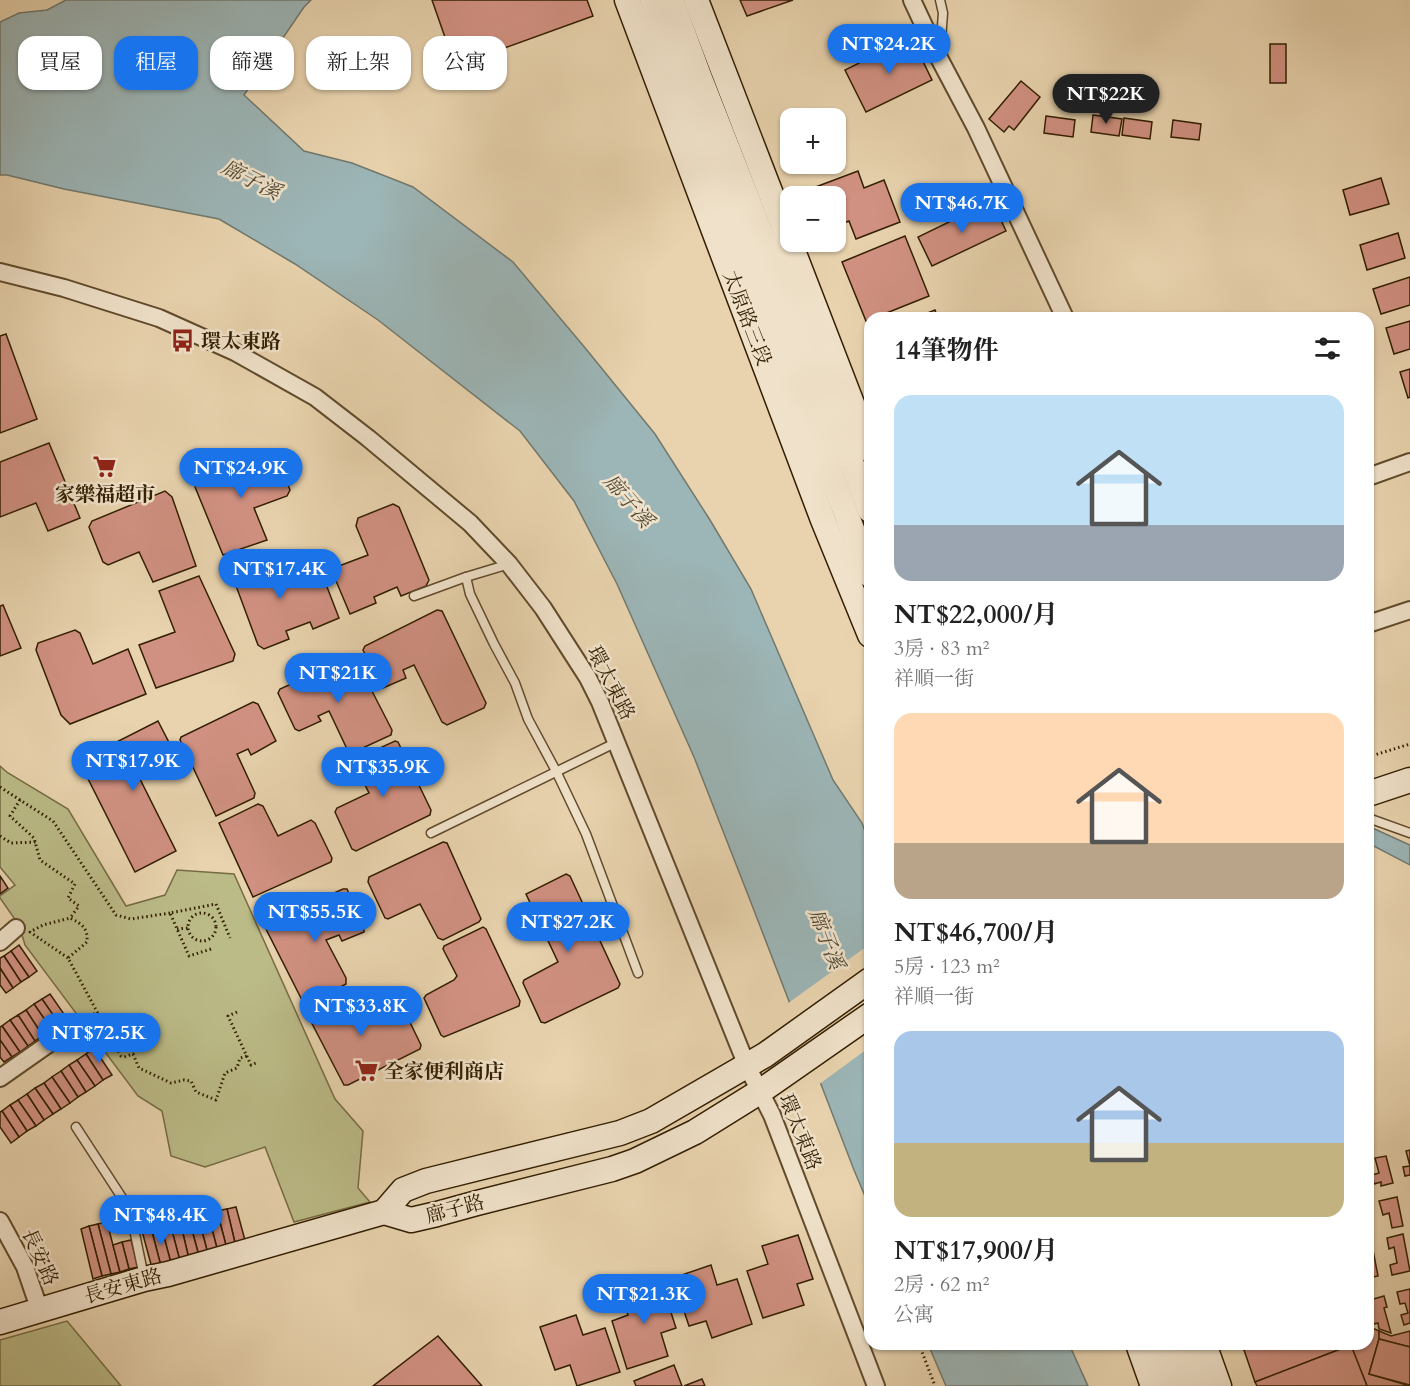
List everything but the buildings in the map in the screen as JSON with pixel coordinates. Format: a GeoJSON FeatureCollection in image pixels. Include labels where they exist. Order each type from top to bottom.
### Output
{"type":"FeatureCollection","features":[{"type":"Feature","properties":{"kind":"main road","name":"太原路三段"},"geometry":{"type":"LineString","coordinates":[[627,0],[823,520],[864,620]]}},
{"type":"Feature","properties":{"kind":"main road","name":"太原路三段"},"geometry":{"type":"LineString","coordinates":[[652,0],[864,560]]}},
{"type":"Feature","properties":{"kind":"main road"},"geometry":{"type":"LineString","coordinates":[[671,0],[864,495]]}},
{"type":"Feature","properties":{"kind":"main road"},"geometry":{"type":"LineString","coordinates":[[696,0],[864,434]]}},
{"type":"Feature","properties":{"kind":"main road"},"geometry":{"type":"LineString","coordinates":[[1374,775],[1410,763]]}},
{"type":"Feature","properties":{"kind":"main road"},"geometry":{"type":"LineString","coordinates":[[1374,792],[1410,780]]}},
{"type":"Feature","properties":{"kind":"main road","name":"廍子路"},"geometry":{"type":"LineString","coordinates":[[864,984],[756,1060],[651,1121],[620,1134],[426,1181],[403,1190],[384,1212],[411,1220],[612,1169],[635,1161],[695,1132],[769,1086],[864,1019]]}},
{"type":"Feature","properties":{"kind":"main road","name":"長安東路"},"geometry":{"type":"LineString","coordinates":[[0,1322],[384,1212]]}},
{"type":"Feature","properties":{"kind":"main road"},"geometry":{"type":"LineString","coordinates":[[1140,1350],[1153,1386]]}},
{"type":"Feature","properties":{"kind":"main road"},"geometry":{"type":"LineString","coordinates":[[1163,1350],[1177,1386]]}},
{"type":"Feature","properties":{"kind":"main road"},"geometry":{"type":"LineString","coordinates":[[1185,1350],[1198,1386]]}},
{"type":"Feature","properties":{"kind":"main road"},"geometry":{"type":"LineString","coordinates":[[1206,1350],[1219,1386]]}},
{"type":"Feature","properties":{"kind":"street"},"geometry":{"type":"LineString","coordinates":[[912,0],[976,128],[1062,312]]}},
{"type":"Feature","properties":{"kind":"street","name":"環太東路"},"geometry":{"type":"LineString","coordinates":[[0,273],[64,288],[159,318],[236,352],[284,379],[315,398],[368,438],[470,523],[509,564],[543,608],[588,678],[600,702],[769,1086],[772,1115],[876,1386]]}},
{"type":"Feature","properties":{"kind":"street"},"geometry":{"type":"LineString","coordinates":[[1374,475],[1410,462]]}},
{"type":"Feature","properties":{"kind":"street"},"geometry":{"type":"LineString","coordinates":[[1374,622],[1410,610]]}},
{"type":"Feature","properties":{"kind":"street"},"geometry":{"type":"LineString","coordinates":[[0,942],[16,928]]}},
{"type":"Feature","properties":{"kind":"street"},"geometry":{"type":"LineString","coordinates":[[0,1078],[74,1026]]}},
{"type":"Feature","properties":{"kind":"street","name":"長安路"},"geometry":{"type":"LineString","coordinates":[[0,1221],[25,1267],[40,1311]]}},
{"type":"Feature","properties":{"kind":"lane"},"geometry":{"type":"LineString","coordinates":[[939,58],[944,13],[940,0]]}},
{"type":"Feature","properties":{"kind":"lane"},"geometry":{"type":"LineString","coordinates":[[414,596],[509,564]]}},
{"type":"Feature","properties":{"kind":"lane"},"geometry":{"type":"LineString","coordinates":[[466,577],[470,594],[515,683],[528,718],[595,853],[638,973]]}},
{"type":"Feature","properties":{"kind":"lane"},"geometry":{"type":"LineString","coordinates":[[431,833],[617,742]]}},
{"type":"Feature","properties":{"kind":"lane"},"geometry":{"type":"LineString","coordinates":[[1374,820],[1410,833]]}},
{"type":"Feature","properties":{"kind":"lane"},"geometry":{"type":"LineString","coordinates":[[76,1128],[130,1210],[144,1279]]}},
{"type":"Feature","properties":{"kind":"path"},"geometry":{"type":"LineString","coordinates":[[1374,755],[1410,744]]}},
{"type":"Feature","properties":{"kind":"path"},"geometry":{"type":"LineString","coordinates":[[0,787],[53,821],[116,915],[131,919],[216,904],[230,938]]}},
{"type":"Feature","properties":{"kind":"path"},"geometry":{"type":"LineString","coordinates":[[20,800],[10,816],[34,838],[40,860],[75,884],[68,898],[78,906],[70,918],[30,932],[68,958],[121,1056],[133,1054],[139,1068],[171,1083],[191,1081],[196,1092],[216,1100],[225,1073],[237,1068],[240,1058],[247,1056]]}},
{"type":"Feature","properties":{"kind":"path"},"geometry":{"type":"LineString","coordinates":[[0,836],[11,843],[36,842]]}},
{"type":"Feature","properties":{"kind":"path"},"geometry":{"type":"LineString","coordinates":[[170,913],[189,956],[211,949]]}},
{"type":"Feature","properties":{"kind":"path"},"geometry":{"type":"LineString","coordinates":[[199,914],[208,915],[212,918],[215,932],[210,939],[201,941],[193,938],[188,928],[191,918],[199,914]]}},
{"type":"Feature","properties":{"kind":"path"},"geometry":{"type":"LineString","coordinates":[[68,958],[87,942],[86,930],[70,918]]}},
{"type":"Feature","properties":{"kind":"path"},"geometry":{"type":"LineString","coordinates":[[177,928],[188,928]]}},
{"type":"Feature","properties":{"kind":"path"},"geometry":{"type":"LineString","coordinates":[[237,1012],[228,1016],[251,1065],[258,1062]]}},
{"type":"Feature","properties":{"kind":"path"},"geometry":{"type":"LineString","coordinates":[[921,1350],[935,1386]]}},
{"type":"Feature","properties":{"kind":"green space"},"geometry":{"type":"Polygon","coordinates":[[[0,766],[68,809],[126,906],[165,895],[177,870],[234,874],[335,1099],[363,1131],[358,1188],[370,1202],[294,1222],[265,1147],[205,1167],[171,1156],[162,1111],[138,1096],[25,945],[19,925],[0,898],[15,885],[0,867],[0,766]]]}},
{"type":"Feature","properties":{"kind":"green space"},"geometry":{"type":"Polygon","coordinates":[[[67,1321],[121,1386],[0,1386],[0,1340],[67,1321]]]}},
{"type":"Feature","properties":{"kind":"water","name":"廍子溪"},"geometry":{"type":"Polygon","coordinates":[[[66,0],[311,0],[284,36],[210,36],[210,90],[247,90],[244,95],[304,151],[352,163],[413,187],[513,262],[655,434],[751,589],[833,780],[864,828],[864,1194],[694,757],[617,584],[574,501],[520,431],[378,320],[295,264],[219,219],[0,175],[0,22],[19,13],[47,10],[66,0]]]}},
{"type":"Feature","properties":{"kind":"water"},"geometry":{"type":"Polygon","coordinates":[[[1374,829],[1410,845],[1410,865],[1374,846],[1374,829]]]}},
{"type":"Feature","properties":{"kind":"water"},"geometry":{"type":"Polygon","coordinates":[[[931,1350],[1072,1350],[1088,1386],[946,1386],[931,1350]]]}},
{"type":"Feature","properties":{"kind":"pier"},"geometry":{"type":"Polygon","coordinates":[[[864,948],[864,1051],[818,1085],[787,1004],[864,948]]]}},
{"type":"Feature","properties":{"kind":"place","name":"環太東路"},"geometry":{"type":"Point","coordinates":[183,341]}},
{"type":"Feature","properties":{"kind":"place","name":"家樂福超市"},"geometry":{"type":"Point","coordinates":[105,467]}},
{"type":"Feature","properties":{"kind":"place","name":"全家便利商店"},"geometry":{"type":"Point","coordinates":[366,1071]}}]}
